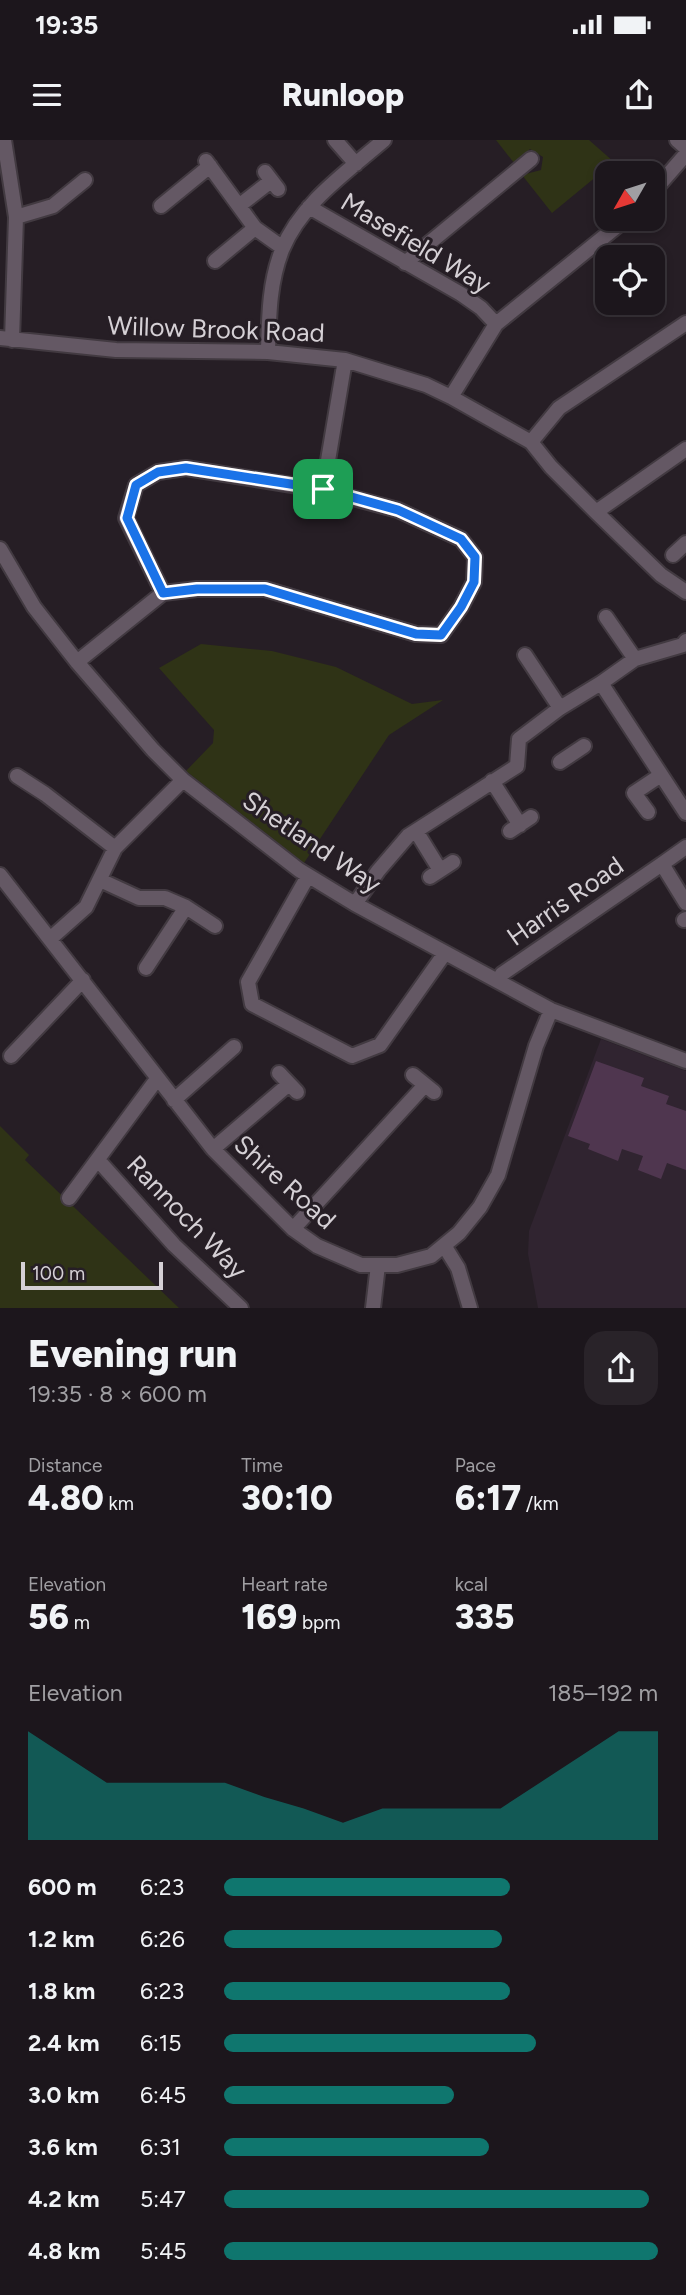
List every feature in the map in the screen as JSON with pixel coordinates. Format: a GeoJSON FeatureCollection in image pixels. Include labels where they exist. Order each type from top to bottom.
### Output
{"type":"FeatureCollection","features":[{"type":"Feature","properties":{"kind":"street"},"geometry":{"type":"LineString","coordinates":[[4,140],[16,217],[6,339]]}},
{"type":"Feature","properties":{"kind":"street"},"geometry":{"type":"LineString","coordinates":[[335,140],[356,164]]}},
{"type":"Feature","properties":{"kind":"street"},"geometry":{"type":"LineString","coordinates":[[268,352],[269,305],[283,248],[309,206],[384,140]]}},
{"type":"Feature","properties":{"kind":"street"},"geometry":{"type":"LineString","coordinates":[[677,140],[686,148]]}},
{"type":"Feature","properties":{"kind":"street"},"geometry":{"type":"LineString","coordinates":[[665,178],[686,153]]}},
{"type":"Feature","properties":{"kind":"street"},"geometry":{"type":"LineString","coordinates":[[405,263],[531,159]]}},
{"type":"Feature","properties":{"kind":"street"},"geometry":{"type":"LineString","coordinates":[[168,205],[208,163],[255,228],[283,248]]}},
{"type":"Feature","properties":{"kind":"street"},"geometry":{"type":"LineString","coordinates":[[16,217],[53,206],[85,180]]}},
{"type":"Feature","properties":{"kind":"street"},"geometry":{"type":"LineString","coordinates":[[240,205],[271,181]]}},
{"type":"Feature","properties":{"kind":"street","name":"Masefield Way"},"geometry":{"type":"LineString","coordinates":[[309,206],[461,294],[481,308],[496,324]]}},
{"type":"Feature","properties":{"kind":"street"},"geometry":{"type":"LineString","coordinates":[[215,261],[255,228]]}},
{"type":"Feature","properties":{"kind":"street"},"geometry":{"type":"LineString","coordinates":[[451,397],[496,324],[611,231]]}},
{"type":"Feature","properties":{"kind":"street"},"geometry":{"type":"LineString","coordinates":[[531,442],[559,408],[686,323]]}},
{"type":"Feature","properties":{"kind":"street","name":"Willow Brook Road"},"geometry":{"type":"LineString","coordinates":[[6,339],[116,350],[268,352],[345,359],[426,385],[531,442],[551,467],[661,575],[686,592]]}},
{"type":"Feature","properties":{"kind":"street"},"geometry":{"type":"LineString","coordinates":[[323,489],[345,359]]}},
{"type":"Feature","properties":{"kind":"street"},"geometry":{"type":"LineString","coordinates":[[596,512],[686,449]]}},
{"type":"Feature","properties":{"kind":"street"},"geometry":{"type":"LineString","coordinates":[[77,662],[163,593],[197,589],[265,589],[416,634],[441,635],[461,607],[474,582],[475,557],[461,539],[398,510],[323,489],[186,468],[158,472],[136,485],[127,518],[163,593]]}},
{"type":"Feature","properties":{"kind":"street"},"geometry":{"type":"LineString","coordinates":[[673,555],[686,543]]}},
{"type":"Feature","properties":{"kind":"street","name":"Shetland Way"},"geometry":{"type":"LineString","coordinates":[[0,549],[34,607],[77,662],[153,750],[183,780],[308,876],[551,1010],[686,1061]]}},
{"type":"Feature","properties":{"kind":"street"},"geometry":{"type":"LineString","coordinates":[[606,617],[635,659]]}},
{"type":"Feature","properties":{"kind":"street"},"geometry":{"type":"LineString","coordinates":[[355,904],[408,836],[517,766],[519,739],[560,708],[635,659],[685,646]]}},
{"type":"Feature","properties":{"kind":"street"},"geometry":{"type":"LineString","coordinates":[[532,660],[560,708]]}},
{"type":"Feature","properties":{"kind":"street"},"geometry":{"type":"LineString","coordinates":[[601,683],[686,813]]}},
{"type":"Feature","properties":{"kind":"street"},"geometry":{"type":"LineString","coordinates":[[560,762],[584,746]]}},
{"type":"Feature","properties":{"kind":"street"},"geometry":{"type":"LineString","coordinates":[[648,812],[634,793],[661,775]]}},
{"type":"Feature","properties":{"kind":"street"},"geometry":{"type":"LineString","coordinates":[[17,776],[115,848]]}},
{"type":"Feature","properties":{"kind":"street"},"geometry":{"type":"LineString","coordinates":[[50,939],[86,907],[115,848],[183,780]]}},
{"type":"Feature","properties":{"kind":"street"},"geometry":{"type":"LineString","coordinates":[[492,781],[520,824]]}},
{"type":"Feature","properties":{"kind":"street"},"geometry":{"type":"LineString","coordinates":[[416,831],[435,874],[453,862]]}},
{"type":"Feature","properties":{"kind":"street","name":"Harris Road"},"geometry":{"type":"LineString","coordinates":[[499,981],[502,974],[686,847]]}},
{"type":"Feature","properties":{"kind":"street","name":"Harris Road"},"geometry":{"type":"LineString","coordinates":[[662,864],[686,903]]}},
{"type":"Feature","properties":{"kind":"street"},"geometry":{"type":"LineString","coordinates":[[308,876],[248,982],[252,1004],[352,1056],[380,1045],[445,953]]}},
{"type":"Feature","properties":{"kind":"street"},"geometry":{"type":"LineString","coordinates":[[100,880],[139,898],[165,898],[210,918]]}},
{"type":"Feature","properties":{"kind":"street","name":"Shire Road"},"geometry":{"type":"LineString","coordinates":[[2,881],[83,980],[213,1149],[293,1229],[317,1246],[361,1265],[415,1261],[431,1256],[445,1247],[480,1207],[498,1175],[536,1046],[551,1010]]}},
{"type":"Feature","properties":{"kind":"street"},"geometry":{"type":"LineString","coordinates":[[146,968],[186,906]]}},
{"type":"Feature","properties":{"kind":"street"},"geometry":{"type":"LineString","coordinates":[[11,1056],[83,980]]}},
{"type":"Feature","properties":{"kind":"street"},"geometry":{"type":"LineString","coordinates":[[174,1100],[232,1054]]}},
{"type":"Feature","properties":{"kind":"street"},"geometry":{"type":"LineString","coordinates":[[293,1229],[429,1088],[413,1075]]}},
{"type":"Feature","properties":{"kind":"street","name":"Rannoch Way"},"geometry":{"type":"LineString","coordinates":[[69,1198],[157,1079]]}},
{"type":"Feature","properties":{"kind":"street"},"geometry":{"type":"LineString","coordinates":[[213,1149],[288,1083]]}},
{"type":"Feature","properties":{"kind":"street","name":"Rannoch Way"},"geometry":{"type":"LineString","coordinates":[[98,1160],[174,1245],[241,1308]]}},
{"type":"Feature","properties":{"kind":"street"},"geometry":{"type":"LineString","coordinates":[[445,1247],[458,1268],[470,1308]]}},
{"type":"Feature","properties":{"kind":"street"},"geometry":{"type":"LineString","coordinates":[[373,1308],[379,1265]]}},
{"type":"Feature","properties":{"kind":"shaded area"},"geometry":{"type":"Polygon","coordinates":[[[601,1039],[686,1071],[686,1308],[538,1308],[528,1254],[529,1231],[601,1039]]]}},
{"type":"Feature","properties":{"kind":"green space"},"geometry":{"type":"Polygon","coordinates":[[[496,140],[589,140],[613,161],[595,161],[595,178],[552,213],[522,175],[541,170],[543,157],[530,149],[514,163],[496,140]]]}},
{"type":"Feature","properties":{"kind":"green space"},"geometry":{"type":"Polygon","coordinates":[[[201,644],[272,651],[336,667],[412,704],[443,700],[389,735],[304,863],[186,771],[213,743],[214,730],[159,668],[201,644]]]}},
{"type":"Feature","properties":{"kind":"green space"},"geometry":{"type":"Polygon","coordinates":[[[0,1126],[29,1155],[25,1160],[179,1308],[0,1308],[0,1126]]]}},
{"type":"Feature","properties":{"kind":"building"},"geometry":{"type":"Polygon","coordinates":[[[596,1061],[644,1078],[641,1086],[669,1096],[666,1104],[686,1111],[686,1170],[667,1163],[661,1179],[638,1170],[643,1156],[622,1149],[618,1161],[588,1149],[590,1144],[568,1136],[596,1061]]]}},
{"type":"Feature","properties":{"kind":"route"},"geometry":{"type":"LineString","coordinates":[[186,468],[323,489],[398,510],[461,539],[475,557],[474,582],[461,607],[441,635],[416,634],[265,589],[197,589],[163,593],[127,518],[136,485],[158,472],[186,468]]}}]}
